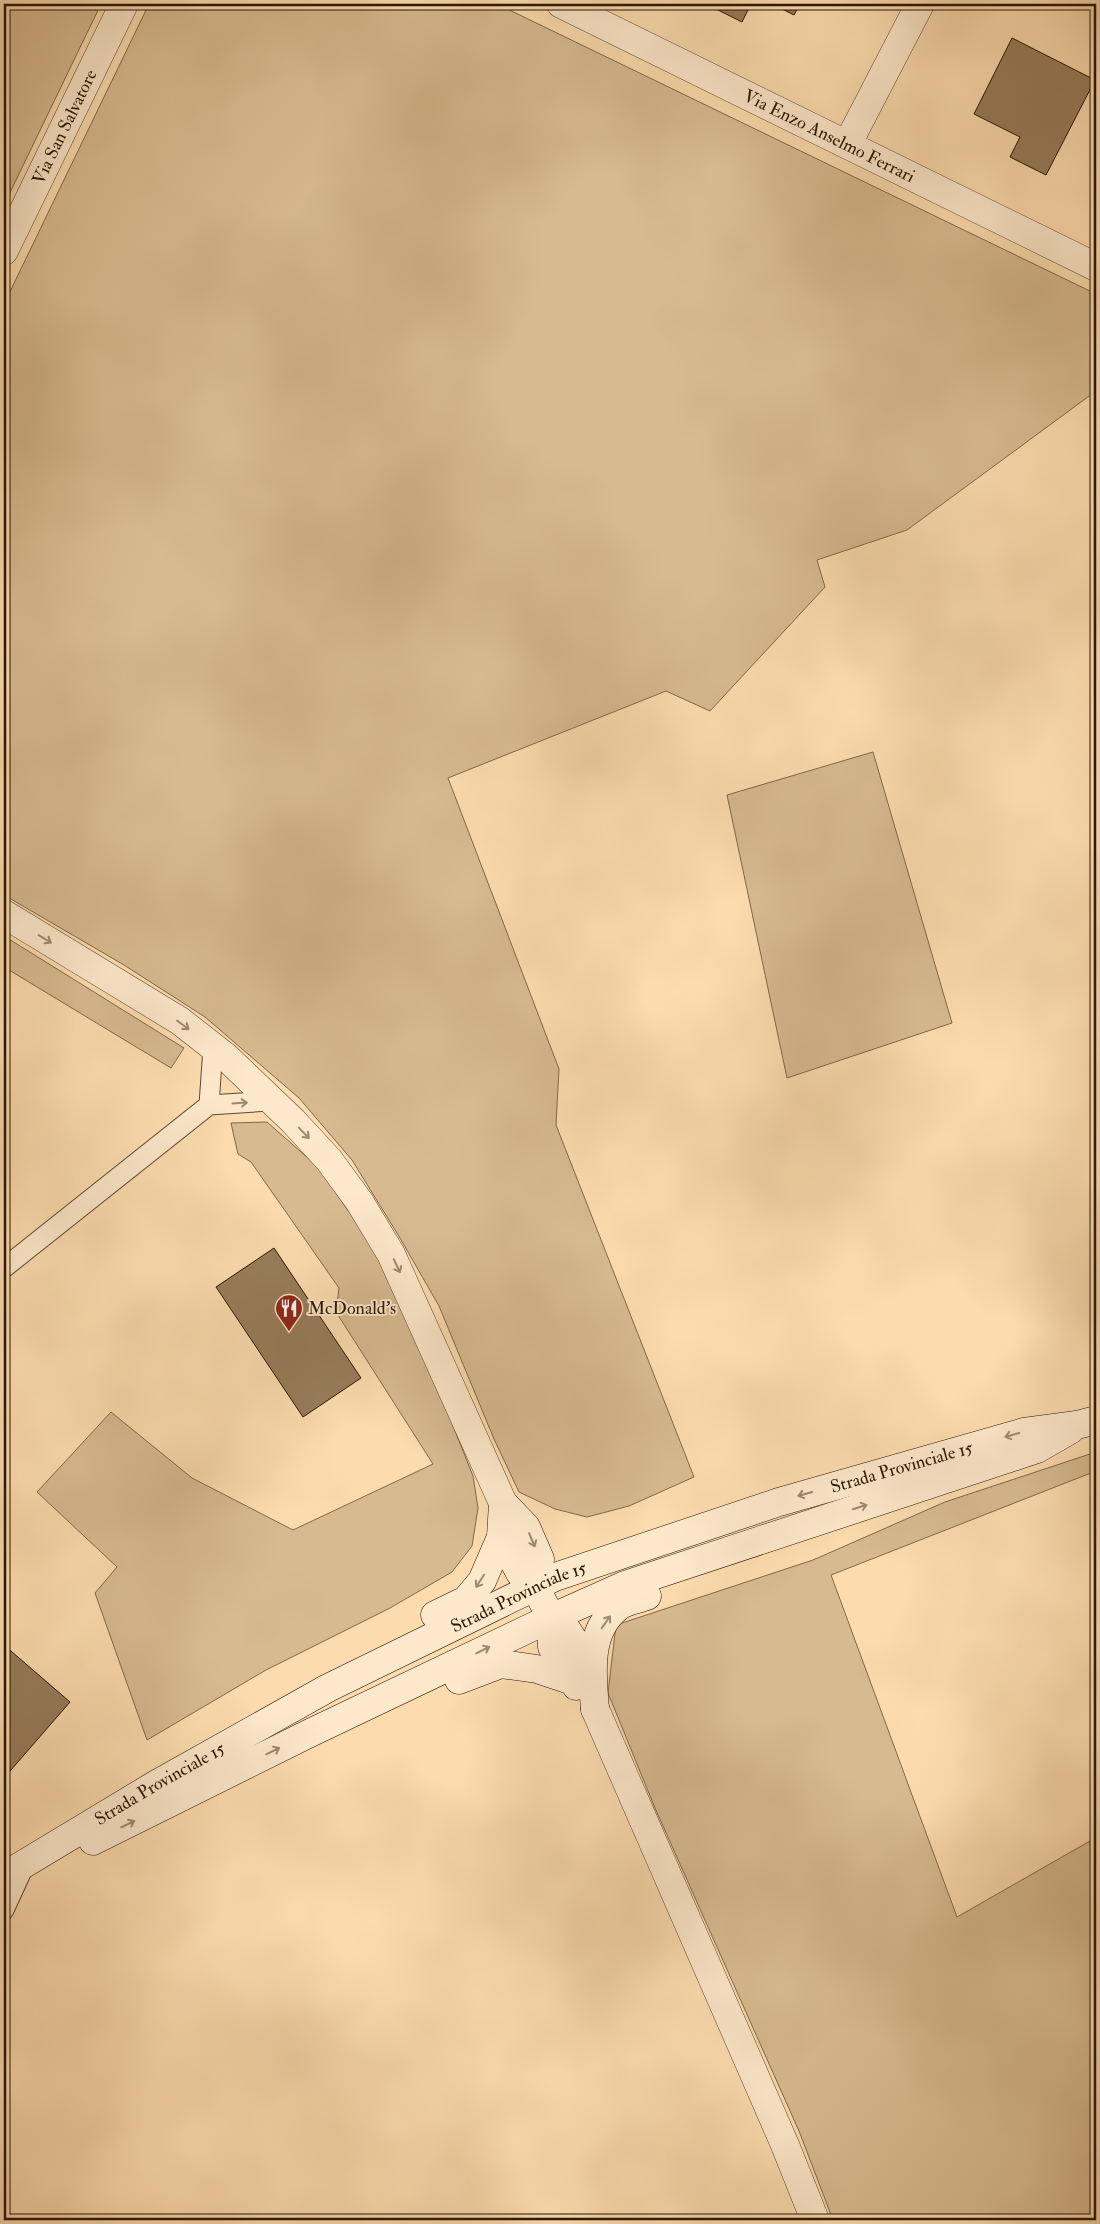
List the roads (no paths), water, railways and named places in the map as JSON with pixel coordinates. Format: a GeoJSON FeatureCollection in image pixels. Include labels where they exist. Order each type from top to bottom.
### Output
{"type":"FeatureCollection","features":[{"type":"Feature","properties":{"kind":"main road","name":"Via San Salvatore"},"geometry":{"type":"LineString","coordinates":[[4,251],[124,4]]}},
{"type":"Feature","properties":{"kind":"main road","name":"Via Enzo Anselmo Ferrari"},"geometry":{"type":"LineString","coordinates":[[561,4],[848,143],[1096,267]]}},
{"type":"Feature","properties":{"kind":"main road"},"geometry":{"type":"LineString","coordinates":[[848,143],[920,4]]}},
{"type":"Feature","properties":{"kind":"main road"},"geometry":{"type":"LineString","coordinates":[[4,914],[180,1021],[213,1047],[329,1160],[359,1201],[391,1254],[503,1503],[526,1527],[540,1559],[535,1586]]}},
{"type":"Feature","properties":{"kind":"main road","name":"Strada Provinciale 15"},"geometry":{"type":"LineString","coordinates":[[10,1876],[155,1785],[312,1697],[555,1577],[734,1516],[1024,1432],[1087,1422]]}},
{"type":"Feature","properties":{"kind":"main road","name":"Strada Provinciale 15"},"geometry":{"type":"LineString","coordinates":[[10,1876],[60,1858],[310,1733],[551,1618],[625,1585],[1037,1449],[1087,1422]]}},
{"type":"Feature","properties":{"kind":"main road"},"geometry":{"type":"LineString","coordinates":[[312,1697],[324,1673],[466,1600],[482,1581],[501,1537],[503,1503]]}},
{"type":"Feature","properties":{"kind":"main road"},"geometry":{"type":"LineString","coordinates":[[551,1618],[559,1600],[570,1591],[584,1584],[721,1535],[734,1516]]}},
{"type":"Feature","properties":{"kind":"main road"},"geometry":{"type":"LineString","coordinates":[[581,1674],[596,1638],[605,1622],[618,1606],[764,1557],[791,1530]]}},
{"type":"Feature","properties":{"kind":"main road"},"geometry":{"type":"LineString","coordinates":[[501,1537],[520,1573],[535,1586],[551,1618],[567,1630],[581,1674],[595,1709],[786,2144],[816,2220]]}},
{"type":"Feature","properties":{"kind":"main road"},"geometry":{"type":"LineString","coordinates":[[310,1733],[347,1736],[470,1674],[501,1664],[581,1674]]}},
{"type":"Feature","properties":{"kind":"lane"},"geometry":{"type":"LineString","coordinates":[[209,1105],[213,1047]]}},
{"type":"Feature","properties":{"kind":"lane"},"geometry":{"type":"LineString","coordinates":[[4,1268],[209,1105],[270,1101]]}},
{"type":"Feature","properties":{"kind":"lane"},"geometry":{"type":"LineString","coordinates":[[4,1910],[10,1876]]}},
{"type":"Feature","properties":{"kind":"place","name":"McDonald's"},"geometry":{"type":"Point","coordinates":[289,1332]}}]}
